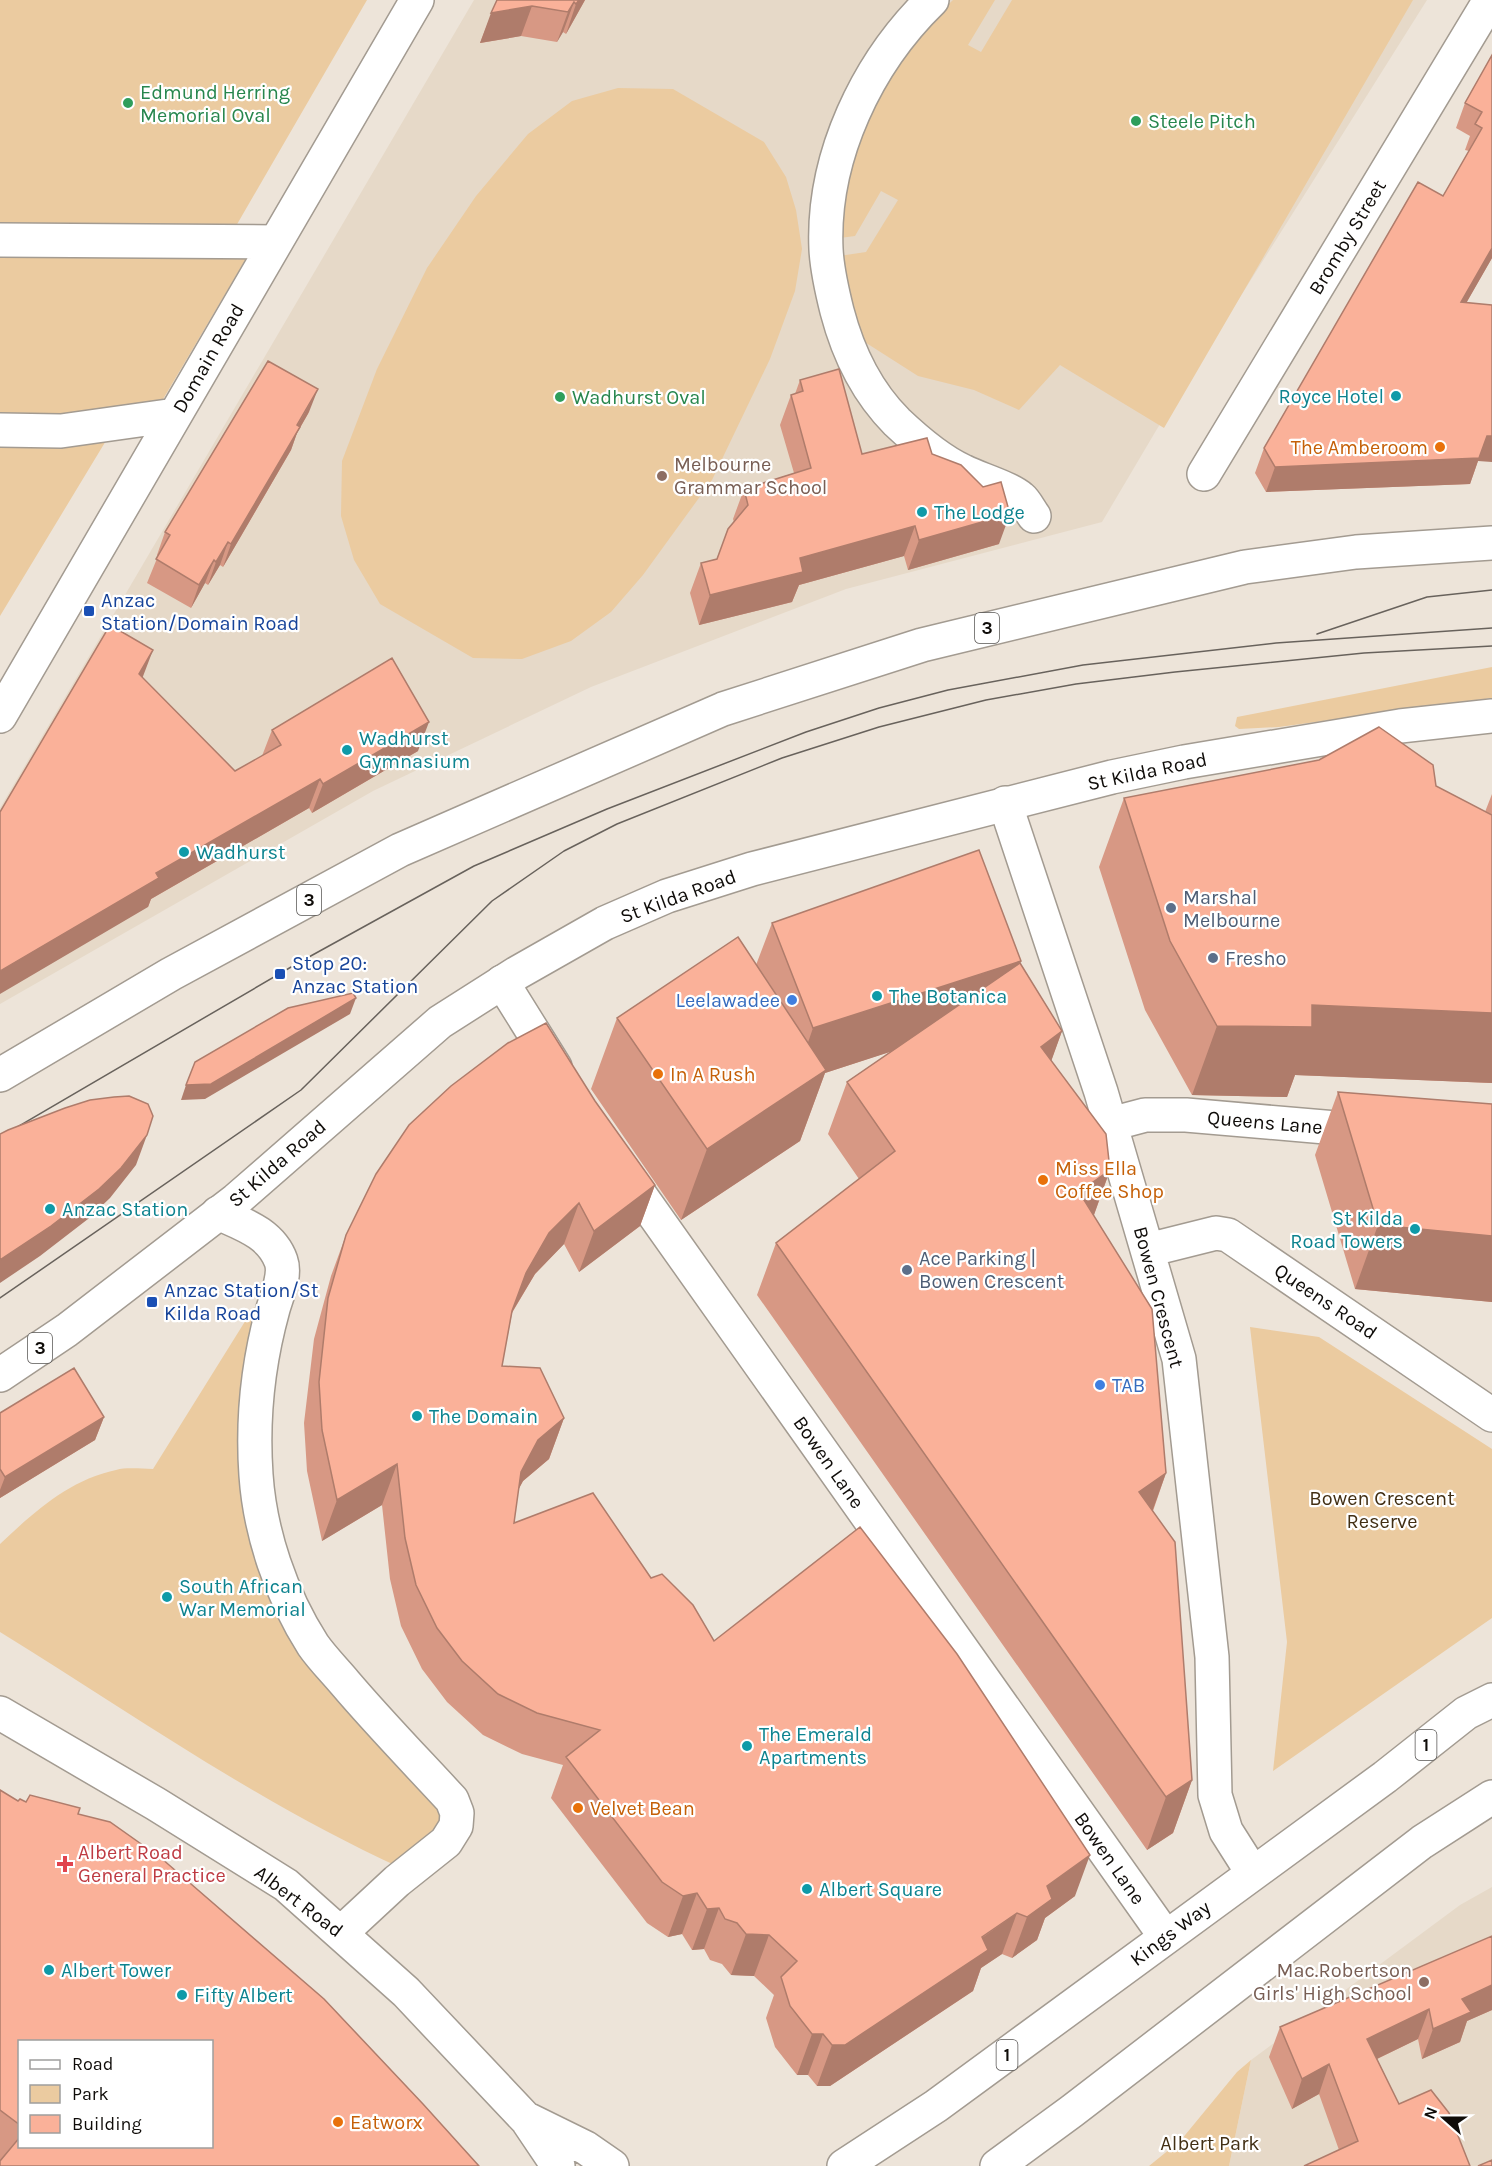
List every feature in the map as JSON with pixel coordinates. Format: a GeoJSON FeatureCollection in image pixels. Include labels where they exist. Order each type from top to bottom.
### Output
{"type":"FeatureCollection","features":[{"type":"Feature","properties":{"kind":"main road","name":"Domain Road"},"geometry":{"type":"LineString","coordinates":[[0,716],[417,0]]}},
{"type":"Feature","properties":{"kind":"main road"},"geometry":{"type":"LineString","coordinates":[[932,0],[910,23],[872,74],[852,115],[834,172],[828,209],[826,247],[829,276],[844,337],[858,369],[876,398],[921,443],[960,470],[1020,497],[1034,516]]}},
{"type":"Feature","properties":{"kind":"main road","name":"Bromby Street"},"geometry":{"type":"LineString","coordinates":[[1204,474],[1487,15]]}},
{"type":"Feature","properties":{"kind":"main road"},"geometry":{"type":"LineString","coordinates":[[0,240],[276,242]]}},
{"type":"Feature","properties":{"kind":"main road"},"geometry":{"type":"LineString","coordinates":[[0,430],[61,431],[175,415]]}},
{"type":"Feature","properties":{"kind":"main road","name":"3"},"geometry":{"type":"LineString","coordinates":[[0,1075],[171,974],[400,850],[723,709],[922,645],[1245,567],[1356,552],[1492,543]]}},
{"type":"Feature","properties":{"kind":"main road","name":"St Kilda Road"},"geometry":{"type":"LineString","coordinates":[[0,1375],[67,1330],[218,1214],[440,1022],[502,982],[605,923],[666,896],[790,858],[1005,803],[1184,762],[1400,726],[1492,716]]}},
{"type":"Feature","properties":{"kind":"main road","name":"Bowen Crescent"},"geometry":{"type":"LineString","coordinates":[[1005,803],[1111,1124],[1179,1359],[1212,1657],[1215,1795],[1226,1831],[1252,1872]]}},
{"type":"Feature","properties":{"kind":"main road"},"geometry":{"type":"LineString","coordinates":[[502,982],[570,1091]]}},
{"type":"Feature","properties":{"kind":"main road","name":"Queens Lane"},"geometry":{"type":"LineString","coordinates":[[1111,1124],[1145,1115],[1186,1115],[1398,1133]]}},
{"type":"Feature","properties":{"kind":"main road","name":"Bowen Lane"},"geometry":{"type":"LineString","coordinates":[[602,1141],[1165,1936]]}},
{"type":"Feature","properties":{"kind":"main road"},"geometry":{"type":"LineString","coordinates":[[218,1214],[258,1231],[278,1253],[282,1263],[282,1277],[261,1362],[253,1437],[256,1479],[270,1552],[287,1596],[314,1646],[452,1800],[457,1813],[456,1826],[446,1842],[397,1881],[342,1932]]}},
{"type":"Feature","properties":{"kind":"main road","name":"Queens Road"},"geometry":{"type":"LineString","coordinates":[[1148,1250],[1216,1233],[1228,1234],[1492,1415]]}},
{"type":"Feature","properties":{"kind":"main road","name":"Kings Way"},"geometry":{"type":"LineString","coordinates":[[844,2166],[936,2106],[1252,1872],[1385,1777],[1479,1706],[1492,1693]]}},
{"type":"Feature","properties":{"kind":"main road","name":"Albert Road"},"geometry":{"type":"LineString","coordinates":[[0,1713],[156,1804],[286,1886],[342,1932],[406,1992],[527,2120],[558,2166]]}},
{"type":"Feature","properties":{"kind":"main road"},"geometry":{"type":"LineString","coordinates":[[997,2166],[1422,1842],[1492,1797]]}},
{"type":"Feature","properties":{"kind":"main road","name":"Albert Road"},"geometry":{"type":"LineString","coordinates":[[527,2120],[586,2148],[612,2166]]}},
{"type":"Feature","properties":{"kind":"shaded area","name":"Melbourne Grammar School"},"geometry":{"type":"Polygon","coordinates":[[[474,0],[1427,0],[1157,429],[1102,522],[846,589],[591,687],[373,791],[0,1004],[0,808],[474,0]]]}},
{"type":"Feature","properties":{"kind":"shaded area","name":"Mac.Robertson Girls' High School"},"geometry":{"type":"Polygon","coordinates":[[[1492,1887],[1492,2166],[1229,2166],[1251,2060],[1460,1905],[1492,1887]]]}},
{"type":"Feature","properties":{"kind":"green space"},"geometry":{"type":"Polygon","coordinates":[[[0,0],[367,0],[221,252],[250,252],[159,406],[127,406],[0,616],[0,0]]]}},
{"type":"Feature","properties":{"kind":"green space","name":"Steele Pitch"},"geometry":{"type":"Polygon","coordinates":[[[953,0],[995,0],[968,45],[981,52],[1012,0],[1413,0],[1164,428],[1060,365],[1019,410],[974,390],[918,376],[860,339],[839,256],[866,252],[898,200],[881,191],[855,236],[840,238],[844,194],[854,153],[886,81],[917,38],[953,0]]]}},
{"type":"Feature","properties":{"kind":"green space","name":"Wadhurst Oval"},"geometry":{"type":"Polygon","coordinates":[[[618,88],[673,89],[764,142],[786,177],[796,210],[802,249],[795,291],[770,359],[712,480],[643,575],[611,612],[571,641],[522,659],[473,658],[380,604],[354,560],[341,516],[342,461],[377,369],[427,268],[476,196],[528,134],[572,101],[618,88]]]}},
{"type":"Feature","properties":{"kind":"green space"},"geometry":{"type":"Polygon","coordinates":[[[1492,667],[1492,698],[1279,727],[1239,729],[1235,726],[1237,717],[1492,667]]]}},
{"type":"Feature","properties":{"kind":"green space"},"geometry":{"type":"Polygon","coordinates":[[[254,1307],[259,1309],[262,1554],[444,1805],[447,1824],[401,1868],[297,1816],[247,1787],[0,1632],[0,1544],[39,1509],[83,1481],[120,1469],[153,1469],[254,1307]]]}},
{"type":"Feature","properties":{"kind":"green space","name":"Bowen Crescent Reserve"},"geometry":{"type":"Polygon","coordinates":[[[1250,1327],[1319,1337],[1492,1449],[1492,1618],[1273,1771],[1287,1642],[1250,1327]]]}},
{"type":"Feature","properties":{"kind":"green space","name":"Albert Park"},"geometry":{"type":"Polygon","coordinates":[[[1251,2060],[1229,2166],[1149,2166],[1181,2140],[1237,2072],[1251,2060]]]}},
{"type":"Feature","properties":{"kind":"building"},"geometry":{"type":"Polygon","coordinates":[[[497,0],[579,0],[576,4],[574,2],[568,12],[532,6],[491,13],[497,0]]]}},
{"type":"Feature","properties":{"kind":"building","name":"Royce Hotel"},"geometry":{"type":"Polygon","coordinates":[[[1492,55],[1492,248],[1461,302],[1492,305],[1492,436],[1487,436],[1479,458],[1275,467],[1264,448],[1418,182],[1443,196],[1482,128],[1475,124],[1482,112],[1465,103],[1492,55]]]}},
{"type":"Feature","properties":{"kind":"building"},"geometry":{"type":"Polygon","coordinates":[[[268,361],[318,389],[297,425],[300,427],[231,544],[228,542],[199,585],[156,559],[170,535],[165,532],[268,361]]]}},
{"type":"Feature","properties":{"kind":"building","name":"The Lodge"},"geometry":{"type":"Polygon","coordinates":[[[839,369],[862,454],[927,438],[932,454],[961,465],[983,487],[1001,482],[1010,514],[919,540],[915,526],[800,558],[803,572],[710,595],[701,563],[717,559],[728,529],[748,505],[744,489],[811,468],[791,395],[803,391],[800,380],[839,369]]]}},
{"type":"Feature","properties":{"kind":"building"},"geometry":{"type":"Polygon","coordinates":[[[110,625],[153,650],[139,674],[235,771],[281,745],[272,730],[392,658],[429,722],[323,784],[320,779],[156,873],[159,878],[0,971],[0,812],[110,625]]]}},
{"type":"Feature","properties":{"kind":"building"},"geometry":{"type":"Polygon","coordinates":[[[1379,727],[1433,765],[1436,786],[1492,815],[1492,1013],[1312,1005],[1312,1027],[1217,1026],[1170,941],[1124,798],[1319,760],[1379,727]]]}},
{"type":"Feature","properties":{"kind":"building"},"geometry":{"type":"Polygon","coordinates":[[[979,850],[1021,961],[813,1028],[772,923],[979,850]]]}},
{"type":"Feature","properties":{"kind":"building"},"geometry":{"type":"Polygon","coordinates":[[[738,937],[826,1070],[707,1149],[617,1018],[738,937]]]}},
{"type":"Feature","properties":{"kind":"building"},"geometry":{"type":"Polygon","coordinates":[[[1020,963],[1062,1031],[1041,1047],[1106,1134],[1110,1170],[1079,1192],[1152,1309],[1166,1473],[1139,1492],[1175,1542],[1192,1780],[1166,1797],[776,1243],[895,1151],[847,1082],[1020,963]]]}},
{"type":"Feature","properties":{"kind":"building"},"geometry":{"type":"Polygon","coordinates":[[[353,993],[356,998],[211,1084],[186,1085],[195,1062],[288,1008],[353,993]]]}},
{"type":"Feature","properties":{"kind":"building"},"geometry":{"type":"Polygon","coordinates":[[[546,1023],[595,1101],[655,1185],[594,1231],[579,1203],[549,1233],[526,1273],[512,1311],[502,1366],[540,1368],[564,1418],[538,1440],[521,1472],[514,1523],[593,1493],[651,1578],[662,1574],[693,1605],[714,1641],[860,1527],[957,1654],[1090,1855],[1047,1886],[1052,1899],[1027,1917],[1017,1913],[982,1937],[988,1950],[845,2045],[832,2045],[823,2034],[812,2034],[790,2006],[781,1977],[797,1961],[769,1935],[746,1934],[737,1923],[725,1919],[719,1908],[707,1909],[697,1893],[683,1896],[662,1882],[566,1757],[600,1730],[537,1713],[498,1694],[462,1661],[437,1628],[416,1585],[405,1538],[397,1464],[337,1500],[322,1430],[319,1382],[328,1298],[346,1235],[376,1174],[409,1125],[451,1086],[508,1043],[546,1023]]]}},
{"type":"Feature","properties":{"kind":"building"},"geometry":{"type":"Polygon","coordinates":[[[1338,1092],[1492,1104],[1492,1236],[1378,1225],[1338,1092]]]}},
{"type":"Feature","properties":{"kind":"building","name":"Anzac Station"},"geometry":{"type":"Polygon","coordinates":[[[129,1096],[148,1104],[153,1116],[147,1135],[121,1168],[99,1189],[51,1226],[0,1260],[0,1134],[90,1100],[129,1096]]]}},
{"type":"Feature","properties":{"kind":"building"},"geometry":{"type":"Polygon","coordinates":[[[74,1368],[104,1417],[5,1477],[0,1469],[0,1413],[74,1368]]]}},
{"type":"Feature","properties":{"kind":"building"},"geometry":{"type":"Polygon","coordinates":[[[0,1790],[18,1801],[20,1799],[26,1802],[30,1795],[80,1808],[78,1814],[110,1822],[161,1858],[324,1999],[479,2166],[0,2166],[0,2161],[18,2139],[18,2148],[213,2148],[213,2040],[18,2040],[18,2124],[0,2110],[0,1790]]]}},
{"type":"Feature","properties":{"kind":"building"},"geometry":{"type":"Polygon","coordinates":[[[1492,1936],[1492,1985],[1462,1999],[1471,2012],[1433,2029],[1429,2009],[1367,2039],[1399,2104],[1431,2090],[1449,2113],[1470,2166],[1304,2166],[1358,2141],[1329,2064],[1302,2079],[1280,2027],[1492,1936]]]}},
{"type":"Feature","properties":{"kind":"building"},"geometry":{"type":"Polygon","coordinates":[[[1492,2160],[1492,2166],[1478,2166],[1492,2160]]]}},
{"type":"Feature","properties":{"kind":"tram line"},"geometry":{"type":"LineString","coordinates":[[1317,634],[1427,597],[1492,590]]}},
{"type":"Feature","properties":{"kind":"tram line"},"geometry":{"type":"LineString","coordinates":[[0,1137],[298,963],[474,866],[607,809],[806,732],[879,708],[948,690],[1083,665],[1276,643],[1492,628]]}},
{"type":"Feature","properties":{"kind":"tram line"},"geometry":{"type":"LineString","coordinates":[[0,1298],[301,1090],[492,901],[564,851],[617,824],[782,758],[879,727],[986,700],[1076,684],[1175,672],[1364,653],[1492,646]]}},
{"type":"Feature","properties":{"kind":"place","name":"Edmund Herring Memorial Oval"},"geometry":{"type":"Point","coordinates":[128,103]}},
{"type":"Feature","properties":{"kind":"place","name":"Steele Pitch"},"geometry":{"type":"Point","coordinates":[1136,121]}},
{"type":"Feature","properties":{"kind":"place","name":"Royce Hotel"},"geometry":{"type":"Point","coordinates":[1396,396]}},
{"type":"Feature","properties":{"kind":"place","name":"Wadhurst Oval"},"geometry":{"type":"Point","coordinates":[560,397]}},
{"type":"Feature","properties":{"kind":"place","name":"The Amberoom"},"geometry":{"type":"Point","coordinates":[1440,447]}},
{"type":"Feature","properties":{"kind":"place","name":"Melbourne Grammar School"},"geometry":{"type":"Point","coordinates":[662,476]}},
{"type":"Feature","properties":{"kind":"place","name":"The Lodge"},"geometry":{"type":"Point","coordinates":[922,512]}},
{"type":"Feature","properties":{"kind":"place","name":"Anzac Station/Domain Road"},"geometry":{"type":"Point","coordinates":[89,611]}},
{"type":"Feature","properties":{"kind":"place","name":"Wadhurst Gymnasium"},"geometry":{"type":"Point","coordinates":[347,750]}},
{"type":"Feature","properties":{"kind":"place","name":"Wadhurst"},"geometry":{"type":"Point","coordinates":[184,852]}},
{"type":"Feature","properties":{"kind":"place","name":"Marshal Melbourne"},"geometry":{"type":"Point","coordinates":[1171,908]}},
{"type":"Feature","properties":{"kind":"place","name":"Fresho"},"geometry":{"type":"Point","coordinates":[1213,958]}},
{"type":"Feature","properties":{"kind":"place","name":"Stop 20: Anzac Station"},"geometry":{"type":"Point","coordinates":[280,974]}},
{"type":"Feature","properties":{"kind":"place","name":"The Botanica"},"geometry":{"type":"Point","coordinates":[877,996]}},
{"type":"Feature","properties":{"kind":"place","name":"Leelawadee"},"geometry":{"type":"Point","coordinates":[792,1000]}},
{"type":"Feature","properties":{"kind":"place","name":"In A Rush"},"geometry":{"type":"Point","coordinates":[658,1074]}},
{"type":"Feature","properties":{"kind":"place","name":"Miss Ella Coffee Shop"},"geometry":{"type":"Point","coordinates":[1043,1180]}},
{"type":"Feature","properties":{"kind":"place","name":"Anzac Station"},"geometry":{"type":"Point","coordinates":[50,1209]}},
{"type":"Feature","properties":{"kind":"place","name":"St Kilda Road Towers"},"geometry":{"type":"Point","coordinates":[1415,1229]}},
{"type":"Feature","properties":{"kind":"place","name":"Ace Parking | Bowen Crescent"},"geometry":{"type":"Point","coordinates":[907,1270]}},
{"type":"Feature","properties":{"kind":"place","name":"Anzac Station/St Kilda Road"},"geometry":{"type":"Point","coordinates":[152,1302]}},
{"type":"Feature","properties":{"kind":"place","name":"TAB"},"geometry":{"type":"Point","coordinates":[1100,1385]}},
{"type":"Feature","properties":{"kind":"place","name":"The Domain"},"geometry":{"type":"Point","coordinates":[417,1416]}},
{"type":"Feature","properties":{"kind":"place","name":"South African War Memorial"},"geometry":{"type":"Point","coordinates":[167,1597]}},
{"type":"Feature","properties":{"kind":"place","name":"The Emerald Apartments"},"geometry":{"type":"Point","coordinates":[747,1746]}},
{"type":"Feature","properties":{"kind":"place","name":"Velvet Bean"},"geometry":{"type":"Point","coordinates":[578,1808]}},
{"type":"Feature","properties":{"kind":"place","name":"Albert Road General Practice"},"geometry":{"type":"Point","coordinates":[65,1864]}},
{"type":"Feature","properties":{"kind":"place","name":"Albert Square"},"geometry":{"type":"Point","coordinates":[807,1889]}},
{"type":"Feature","properties":{"kind":"place","name":"Albert Tower"},"geometry":{"type":"Point","coordinates":[49,1970]}},
{"type":"Feature","properties":{"kind":"place","name":"Mac.Robertson Girls' High School"},"geometry":{"type":"Point","coordinates":[1424,1982]}},
{"type":"Feature","properties":{"kind":"place","name":"Fifty Albert"},"geometry":{"type":"Point","coordinates":[182,1995]}},
{"type":"Feature","properties":{"kind":"place","name":"Eatworx"},"geometry":{"type":"Point","coordinates":[338,2122]}}]}
